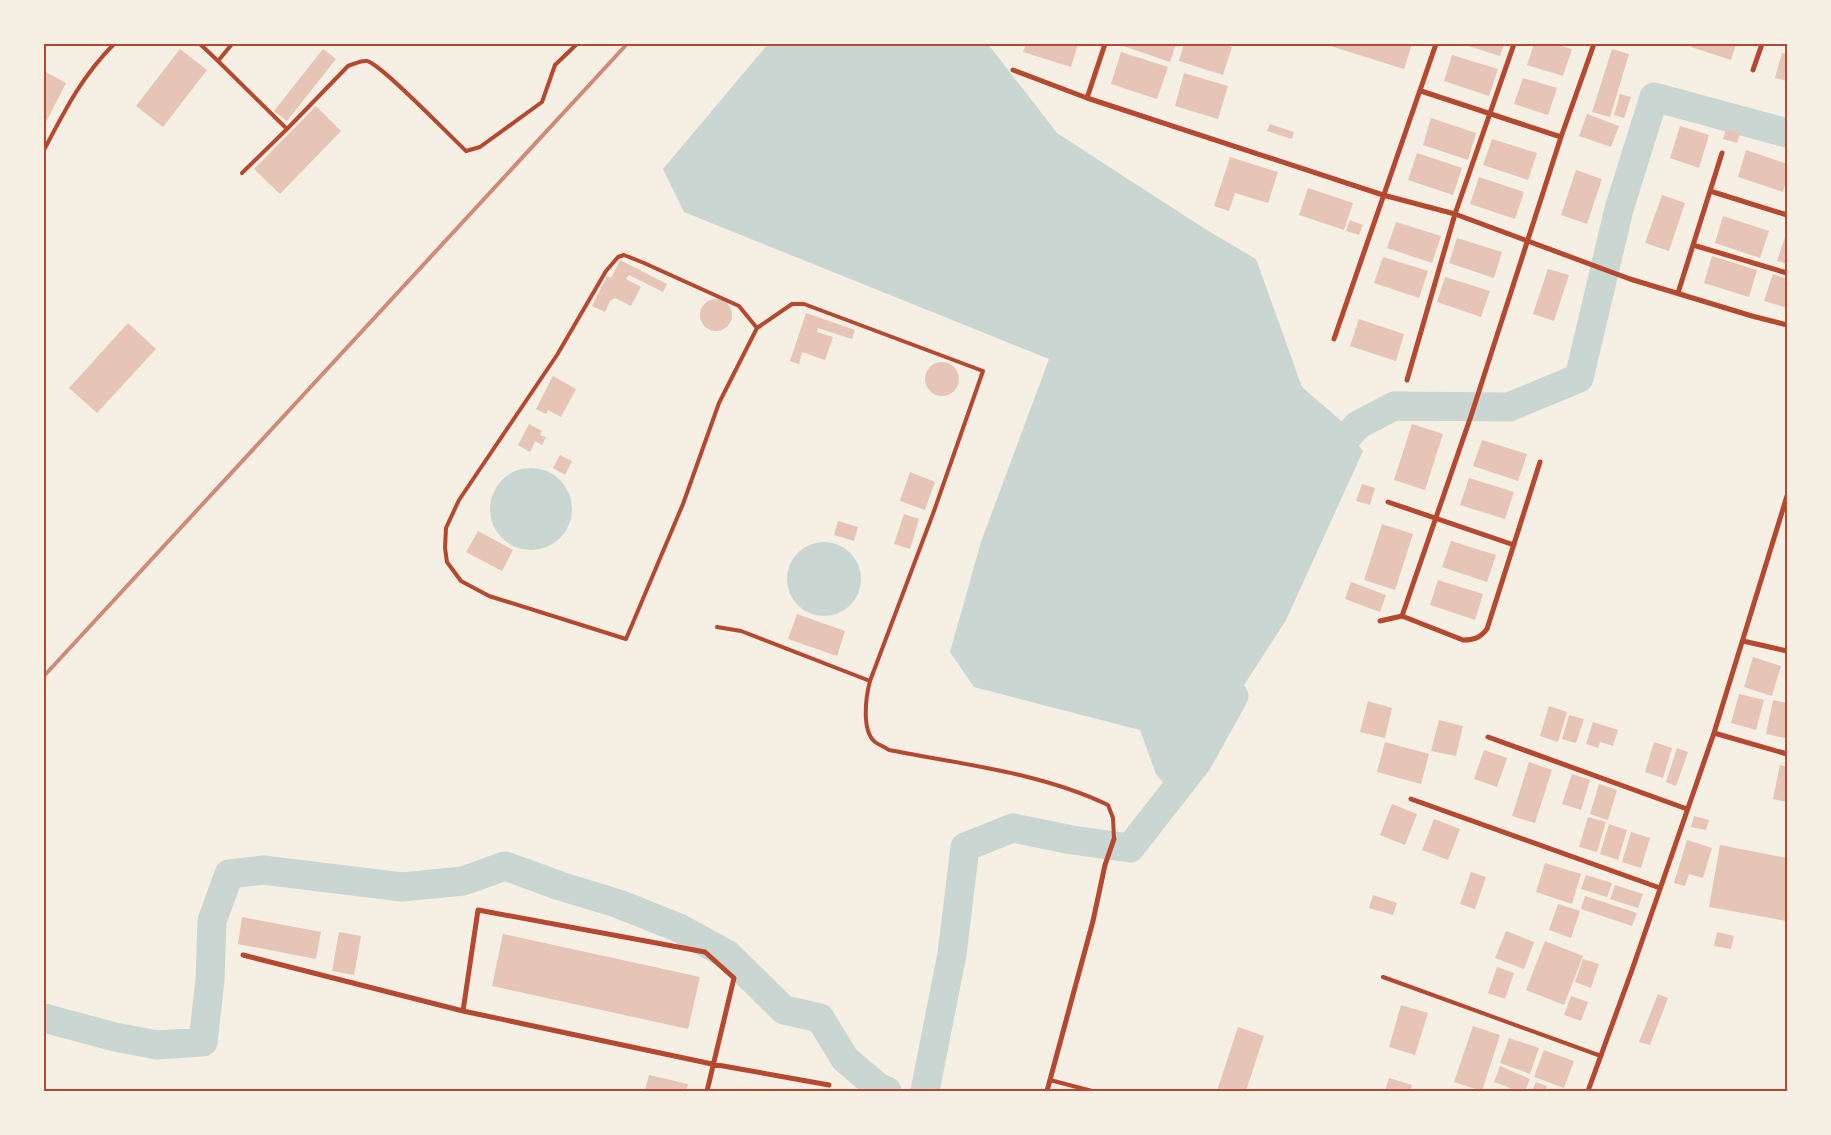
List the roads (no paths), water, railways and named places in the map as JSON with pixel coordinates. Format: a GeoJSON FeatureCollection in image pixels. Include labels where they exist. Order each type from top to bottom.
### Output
{"type":"FeatureCollection","features":[{"type":"Feature","properties":{"kind":"street"},"geometry":{"type":"LineString","coordinates":[[1087,98],[1105,44]]}},
{"type":"Feature","properties":{"kind":"street"},"geometry":{"type":"LineString","coordinates":[[1334,339],[1436,44]]}},
{"type":"Feature","properties":{"kind":"street"},"geometry":{"type":"LineString","coordinates":[[1407,380],[1455,214],[1514,44]]}},
{"type":"Feature","properties":{"kind":"street"},"geometry":{"type":"LineString","coordinates":[[1402,616],[1471,416],[1561,137],[1594,44]]}},
{"type":"Feature","properties":{"kind":"street"},"geometry":{"type":"LineString","coordinates":[[1753,70],[1762,44]]}},
{"type":"Feature","properties":{"kind":"street"},"geometry":{"type":"LineString","coordinates":[[1013,70],[1087,98],[1383,195],[1455,214],[1630,279],[1787,325]]}},
{"type":"Feature","properties":{"kind":"street"},"geometry":{"type":"LineString","coordinates":[[1420,91],[1561,137]]}},
{"type":"Feature","properties":{"kind":"street"},"geometry":{"type":"LineString","coordinates":[[1678,293],[1722,153]]}},
{"type":"Feature","properties":{"kind":"street"},"geometry":{"type":"LineString","coordinates":[[1710,192],[1787,215]]}},
{"type":"Feature","properties":{"kind":"street"},"geometry":{"type":"LineString","coordinates":[[1693,245],[1787,273]]}},
{"type":"Feature","properties":{"kind":"street"},"geometry":{"type":"LineString","coordinates":[[1380,621],[1402,616],[1463,640],[1473,640],[1482,636],[1488,628],[1540,462]]}},
{"type":"Feature","properties":{"kind":"street"},"geometry":{"type":"LineString","coordinates":[[1588,1091],[1714,733],[1787,496]]}},
{"type":"Feature","properties":{"kind":"street"},"geometry":{"type":"LineString","coordinates":[[1388,502],[1514,545]]}},
{"type":"Feature","properties":{"kind":"street"},"geometry":{"type":"LineString","coordinates":[[1743,641],[1787,651]]}},
{"type":"Feature","properties":{"kind":"street"},"geometry":{"type":"LineString","coordinates":[[1714,733],[1787,754]]}},
{"type":"Feature","properties":{"kind":"street"},"geometry":{"type":"LineString","coordinates":[[1488,738],[1687,809]]}},
{"type":"Feature","properties":{"kind":"street"},"geometry":{"type":"LineString","coordinates":[[1411,799],[1660,888]]}},
{"type":"Feature","properties":{"kind":"street"},"geometry":{"type":"LineString","coordinates":[[1047,1091],[1093,921],[1105,865],[1114,839]]}},
{"type":"Feature","properties":{"kind":"street"},"geometry":{"type":"LineString","coordinates":[[463,1011],[478,910],[706,952],[734,978],[707,1091]]}},
{"type":"Feature","properties":{"kind":"street"},"geometry":{"type":"LineString","coordinates":[[243,955],[463,1011],[712,1064],[829,1086]]}},
{"type":"Feature","properties":{"kind":"lane"},"geometry":{"type":"LineString","coordinates":[[44,150],[72,97],[99,59],[114,44]]}},
{"type":"Feature","properties":{"kind":"lane"},"geometry":{"type":"LineString","coordinates":[[200,44],[287,129]]}},
{"type":"Feature","properties":{"kind":"lane"},"geometry":{"type":"LineString","coordinates":[[218,61],[232,44]]}},
{"type":"Feature","properties":{"kind":"lane"},"geometry":{"type":"LineString","coordinates":[[242,174],[348,66],[368,60],[386,73],[466,151],[480,148],[542,102],[555,65],[577,44]]}},
{"type":"Feature","properties":{"kind":"lane"},"geometry":{"type":"LineString","coordinates":[[757,328],[739,306],[644,263],[624,255],[618,256],[606,271],[557,355],[459,500],[452,514],[446,528],[445,548],[447,562],[460,581],[489,596],[626,639],[683,504],[719,403],[757,328],[792,304],[804,304],[983,371],[934,511],[870,681],[866,695],[869,731],[874,742],[889,750],[1050,782],[1108,804],[1113,818],[1114,839]]}},
{"type":"Feature","properties":{"kind":"lane"},"geometry":{"type":"LineString","coordinates":[[717,627],[741,631],[870,681]]}},
{"type":"Feature","properties":{"kind":"lane"},"geometry":{"type":"LineString","coordinates":[[1383,977],[1601,1056]]}},
{"type":"Feature","properties":{"kind":"lane"},"geometry":{"type":"LineString","coordinates":[[1050,1080],[1092,1091]]}},
{"type":"Feature","properties":{"kind":"waterway"},"geometry":{"type":"LineString","coordinates":[[1337,469],[1343,441],[1358,425],[1394,406],[1509,407],[1579,378],[1619,209],[1654,97],[1787,133]]}},
{"type":"Feature","properties":{"kind":"waterway"},"geometry":{"type":"LineString","coordinates":[[925,1091],[952,954],[965,847],[1013,828],[1072,840],[1130,848],[1198,761],[1234,696]]}},
{"type":"Feature","properties":{"kind":"waterway"},"geometry":{"type":"LineString","coordinates":[[44,1018],[115,1037],[157,1045],[203,1042],[210,980],[212,921],[229,874],[263,870],[402,887],[463,881],[505,866],[560,886],[619,904],[679,928],[728,955],[784,1010],[820,1018],[845,1059],[878,1087],[887,1091]]}},
{"type":"Feature","properties":{"kind":"railway"},"geometry":{"type":"LineString","coordinates":[[44,676],[627,44]]}}]}
